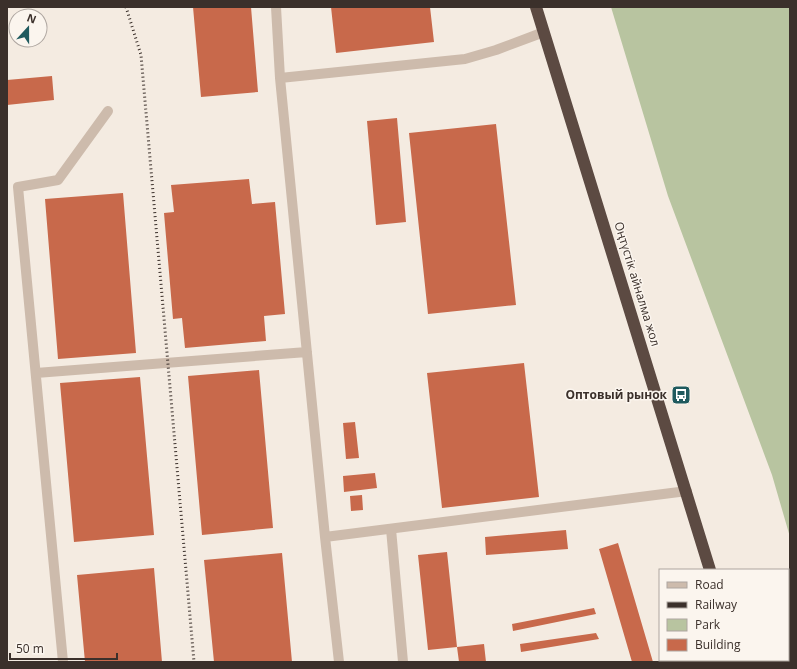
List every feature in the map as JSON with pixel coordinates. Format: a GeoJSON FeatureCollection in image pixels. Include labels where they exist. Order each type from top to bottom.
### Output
{"type":"FeatureCollection","features":[{"type":"Feature","properties":{"kind":"highway","name":"Оңтүстік айналма жол"},"geometry":{"type":"LineString","coordinates":[[536,7],[710,569]]}},
{"type":"Feature","properties":{"kind":"lane"},"geometry":{"type":"LineString","coordinates":[[276,7],[280,78],[325,537],[339,662]]}},
{"type":"Feature","properties":{"kind":"lane"},"geometry":{"type":"LineString","coordinates":[[280,78],[465,59],[496,50],[544,32]]}},
{"type":"Feature","properties":{"kind":"lane"},"geometry":{"type":"LineString","coordinates":[[63,662],[18,188],[58,180],[108,111]]}},
{"type":"Feature","properties":{"kind":"lane"},"geometry":{"type":"LineString","coordinates":[[36,374],[307,352]]}},
{"type":"Feature","properties":{"kind":"lane"},"geometry":{"type":"LineString","coordinates":[[325,537],[686,491]]}},
{"type":"Feature","properties":{"kind":"lane"},"geometry":{"type":"LineString","coordinates":[[391,529],[403,662]]}},
{"type":"Feature","properties":{"kind":"green space"},"geometry":{"type":"Polygon","coordinates":[[[611,7],[790,7],[790,537],[772,475],[668,196],[611,7]]]}},
{"type":"Feature","properties":{"kind":"building"},"geometry":{"type":"Polygon","coordinates":[[[193,7],[251,7],[258,92],[201,97],[193,7]]]}},
{"type":"Feature","properties":{"kind":"building"},"geometry":{"type":"Polygon","coordinates":[[[331,7],[430,7],[434,42],[336,53],[331,7]]]}},
{"type":"Feature","properties":{"kind":"building"},"geometry":{"type":"Polygon","coordinates":[[[52,76],[54,100],[7,105],[7,80],[52,76]]]}},
{"type":"Feature","properties":{"kind":"building"},"geometry":{"type":"Polygon","coordinates":[[[397,118],[406,222],[376,225],[367,121],[397,118]]]}},
{"type":"Feature","properties":{"kind":"building"},"geometry":{"type":"Polygon","coordinates":[[[496,124],[516,305],[428,314],[409,133],[496,124]]]}},
{"type":"Feature","properties":{"kind":"building"},"geometry":{"type":"Polygon","coordinates":[[[249,179],[252,204],[275,202],[285,314],[264,316],[266,341],[185,348],[182,318],[173,319],[164,213],[174,212],[171,185],[249,179]]]}},
{"type":"Feature","properties":{"kind":"building"},"geometry":{"type":"Polygon","coordinates":[[[123,193],[136,353],[58,359],[45,199],[123,193]]]}},
{"type":"Feature","properties":{"kind":"building"},"geometry":{"type":"Polygon","coordinates":[[[524,363],[539,497],[442,508],[427,373],[524,363]]]}},
{"type":"Feature","properties":{"kind":"building"},"geometry":{"type":"Polygon","coordinates":[[[259,370],[273,528],[202,535],[188,376],[259,370]]]}},
{"type":"Feature","properties":{"kind":"building"},"geometry":{"type":"Polygon","coordinates":[[[140,377],[154,535],[74,542],[60,383],[140,377]]]}},
{"type":"Feature","properties":{"kind":"building"},"geometry":{"type":"Polygon","coordinates":[[[355,422],[359,458],[346,459],[343,423],[355,422]]]}},
{"type":"Feature","properties":{"kind":"building"},"geometry":{"type":"Polygon","coordinates":[[[375,473],[377,488],[344,492],[343,476],[375,473]]]}},
{"type":"Feature","properties":{"kind":"building"},"geometry":{"type":"Polygon","coordinates":[[[362,495],[363,510],[351,511],[350,496],[362,495]]]}},
{"type":"Feature","properties":{"kind":"building"},"geometry":{"type":"Polygon","coordinates":[[[566,530],[568,549],[486,555],[485,537],[566,530]]]}},
{"type":"Feature","properties":{"kind":"building"},"geometry":{"type":"Polygon","coordinates":[[[618,543],[653,662],[632,662],[599,549],[618,543]]]}},
{"type":"Feature","properties":{"kind":"building"},"geometry":{"type":"Polygon","coordinates":[[[447,552],[457,647],[428,650],[418,555],[447,552]]]}},
{"type":"Feature","properties":{"kind":"building"},"geometry":{"type":"Polygon","coordinates":[[[282,553],[292,662],[214,662],[204,560],[282,553]]]}},
{"type":"Feature","properties":{"kind":"building"},"geometry":{"type":"Polygon","coordinates":[[[154,568],[162,662],[85,662],[77,575],[154,568]]]}},
{"type":"Feature","properties":{"kind":"building"},"geometry":{"type":"Polygon","coordinates":[[[594,608],[596,614],[513,631],[512,624],[594,608]]]}},
{"type":"Feature","properties":{"kind":"building"},"geometry":{"type":"Polygon","coordinates":[[[596,633],[599,639],[521,652],[520,644],[596,633]]]}},
{"type":"Feature","properties":{"kind":"building"},"geometry":{"type":"Polygon","coordinates":[[[484,644],[486,662],[459,662],[457,647],[484,644]]]}},
{"type":"Feature","properties":{"kind":"railway"},"geometry":{"type":"LineString","coordinates":[[126,7],[141,55],[194,662]]}},
{"type":"Feature","properties":{"kind":"place","name":"Оптовый рынок"},"geometry":{"type":"Point","coordinates":[681,395]}}]}
